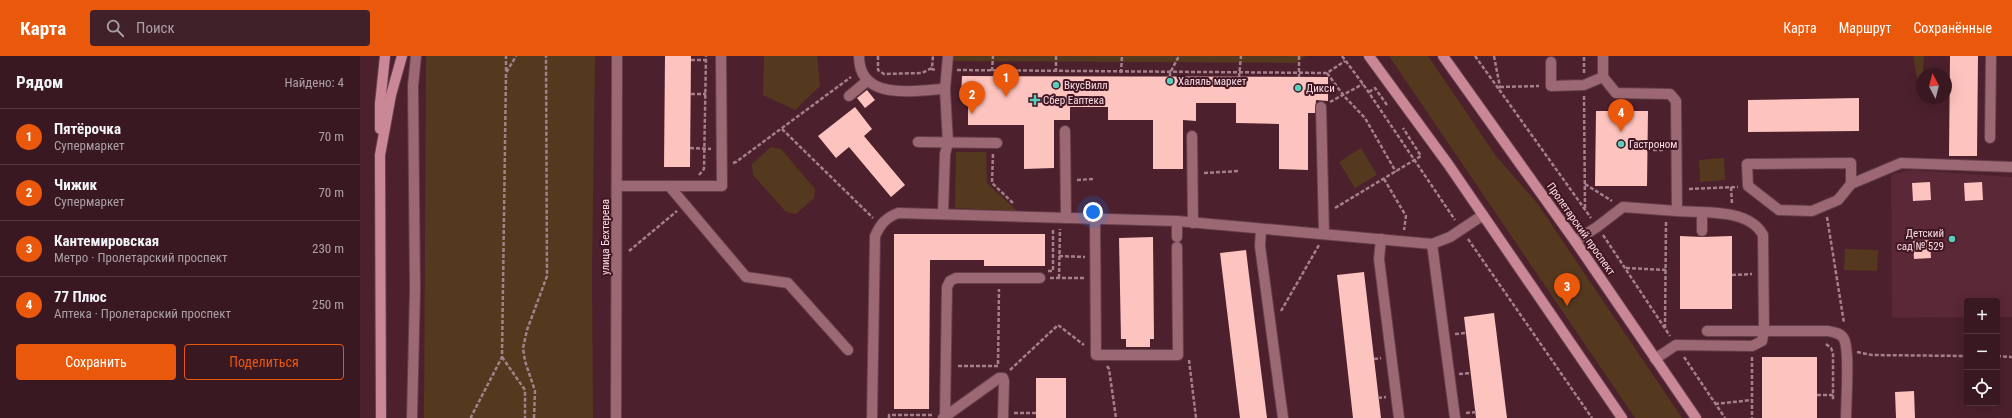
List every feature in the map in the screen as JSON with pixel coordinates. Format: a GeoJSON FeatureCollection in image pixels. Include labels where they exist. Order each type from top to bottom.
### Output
{"type":"FeatureCollection","features":[{"type":"Feature","properties":{"kind":"main road"},"geometry":{"type":"LineString","coordinates":[[381,418],[380,104],[385,56]]}},
{"type":"Feature","properties":{"kind":"main road"},"geometry":{"type":"LineString","coordinates":[[380,155],[391,94],[402,56]]}},
{"type":"Feature","properties":{"kind":"main road"},"geometry":{"type":"LineString","coordinates":[[1369,56],[1448,164],[1622,418]]}},
{"type":"Feature","properties":{"kind":"main road","name":"Пролетарский проспект"},"geometry":{"type":"LineString","coordinates":[[1443,56],[1575,241],[1696,418]]}},
{"type":"Feature","properties":{"kind":"street"},"geometry":{"type":"LineString","coordinates":[[410,56],[413,86],[415,289],[412,418]]}},
{"type":"Feature","properties":{"kind":"street"},"geometry":{"type":"LineString","coordinates":[[413,86],[416,56]]}},
{"type":"Feature","properties":{"kind":"street","name":"улица Бехтерева"},"geometry":{"type":"LineString","coordinates":[[616,418],[617,56]]}},
{"type":"Feature","properties":{"kind":"street"},"geometry":{"type":"LineString","coordinates":[[859,56],[861,70],[867,81],[882,89],[945,89]]}},
{"type":"Feature","properties":{"kind":"street"},"geometry":{"type":"LineString","coordinates":[[943,213],[945,154],[948,143],[945,89],[948,70],[948,56]]}},
{"type":"Feature","properties":{"kind":"street"},"geometry":{"type":"LineString","coordinates":[[1603,56],[1603,77],[1616,93],[1629,98],[1670,94],[1674,97],[1677,211]]}},
{"type":"Feature","properties":{"kind":"street"},"geometry":{"type":"LineString","coordinates":[[1990,138],[1991,56]]}},
{"type":"Feature","properties":{"kind":"street"},"geometry":{"type":"LineString","coordinates":[[617,186],[722,186],[721,58]]}},
{"type":"Feature","properties":{"kind":"street"},"geometry":{"type":"LineString","coordinates":[[1551,62],[1551,86],[1584,85],[1603,77]]}},
{"type":"Feature","properties":{"kind":"street"},"geometry":{"type":"LineString","coordinates":[[849,96],[867,81]]}},
{"type":"Feature","properties":{"kind":"street"},"geometry":{"type":"LineString","coordinates":[[1321,107],[1325,234]]}},
{"type":"Feature","properties":{"kind":"street"},"geometry":{"type":"LineString","coordinates":[[1065,131],[1066,218]]}},
{"type":"Feature","properties":{"kind":"street"},"geometry":{"type":"LineString","coordinates":[[1192,136],[1193,223]]}},
{"type":"Feature","properties":{"kind":"street"},"geometry":{"type":"LineString","coordinates":[[918,142],[995,143]]}},
{"type":"Feature","properties":{"kind":"street"},"geometry":{"type":"LineString","coordinates":[[1851,184],[1851,163],[1747,164],[1748,186],[1779,210],[1812,211],[1838,200],[1851,184],[1901,163],[2012,167]]}},
{"type":"Feature","properties":{"kind":"street"},"geometry":{"type":"LineString","coordinates":[[670,187],[746,277],[788,283],[848,350]]}},
{"type":"Feature","properties":{"kind":"street"},"geometry":{"type":"LineString","coordinates":[[1575,241],[1598,227],[1622,207],[1733,215],[1746,218],[1760,228],[1763,234],[1764,330],[1762,341],[1752,346],[1676,345],[1655,359]]}},
{"type":"Feature","properties":{"kind":"street"},"geometry":{"type":"LineString","coordinates":[[872,418],[875,236],[880,224],[886,218],[898,212],[1177,222],[1261,228],[1432,244],[1450,237],[1483,215]]}},
{"type":"Feature","properties":{"kind":"street"},"geometry":{"type":"LineString","coordinates":[[1702,213],[1702,231]]}},
{"type":"Feature","properties":{"kind":"street"},"geometry":{"type":"LineString","coordinates":[[1095,219],[1096,355],[1178,355],[1177,222]]}},
{"type":"Feature","properties":{"kind":"street"},"geometry":{"type":"LineString","coordinates":[[1261,228],[1260,246],[1283,418]]}},
{"type":"Feature","properties":{"kind":"street"},"geometry":{"type":"LineString","coordinates":[[1381,239],[1379,259],[1399,418]]}},
{"type":"Feature","properties":{"kind":"street"},"geometry":{"type":"LineString","coordinates":[[1432,244],[1455,418]]}},
{"type":"Feature","properties":{"kind":"street"},"geometry":{"type":"LineString","coordinates":[[944,417],[946,286],[956,278],[999,278],[1044,275]]}},
{"type":"Feature","properties":{"kind":"street"},"geometry":{"type":"LineString","coordinates":[[1707,331],[1828,331],[1841,335],[1846,345],[1846,418]]}},
{"type":"Feature","properties":{"kind":"street"},"geometry":{"type":"LineString","coordinates":[[944,417],[999,378],[1003,378],[1003,415]]}},
{"type":"Feature","properties":{"kind":"path"},"geometry":{"type":"LineString","coordinates":[[472,418],[471,416],[502,357],[506,56]]}},
{"type":"Feature","properties":{"kind":"path"},"geometry":{"type":"LineString","coordinates":[[506,73],[516,56]]}},
{"type":"Feature","properties":{"kind":"path"},"geometry":{"type":"LineString","coordinates":[[534,418],[535,391],[525,361],[523,348],[526,330],[547,276],[546,56]]}},
{"type":"Feature","properties":{"kind":"path"},"geometry":{"type":"LineString","coordinates":[[695,178],[704,169],[706,56]]}},
{"type":"Feature","properties":{"kind":"path"},"geometry":{"type":"LineString","coordinates":[[878,56],[878,70],[881,74],[922,73],[931,70],[1170,75],[1327,73],[1345,61]]}},
{"type":"Feature","properties":{"kind":"path"},"geometry":{"type":"LineString","coordinates":[[931,70],[933,56]]}},
{"type":"Feature","properties":{"kind":"path"},"geometry":{"type":"LineString","coordinates":[[992,71],[993,56]]}},
{"type":"Feature","properties":{"kind":"path"},"geometry":{"type":"LineString","coordinates":[[1056,56],[1056,72]]}},
{"type":"Feature","properties":{"kind":"path"},"geometry":{"type":"LineString","coordinates":[[1121,73],[1122,56]]}},
{"type":"Feature","properties":{"kind":"path"},"geometry":{"type":"LineString","coordinates":[[1170,75],[1179,56]]}},
{"type":"Feature","properties":{"kind":"path"},"geometry":{"type":"LineString","coordinates":[[1239,75],[1241,56]]}},
{"type":"Feature","properties":{"kind":"path"},"geometry":{"type":"LineString","coordinates":[[1299,56],[1299,77]]}},
{"type":"Feature","properties":{"kind":"path"},"geometry":{"type":"LineString","coordinates":[[1342,56],[1369,92],[1414,161],[1592,418]]}},
{"type":"Feature","properties":{"kind":"path"},"geometry":{"type":"LineString","coordinates":[[1475,56],[1499,88],[1551,86]]}},
{"type":"Feature","properties":{"kind":"path"},"geometry":{"type":"LineString","coordinates":[[1584,56],[1585,209]]}},
{"type":"Feature","properties":{"kind":"path"},"geometry":{"type":"LineString","coordinates":[[691,60],[721,58]]}},
{"type":"Feature","properties":{"kind":"path"},"geometry":{"type":"LineString","coordinates":[[722,163],[736,162],[861,70]]}},
{"type":"Feature","properties":{"kind":"path"},"geometry":{"type":"LineString","coordinates":[[1008,71],[1008,76]]}},
{"type":"Feature","properties":{"kind":"path"},"geometry":{"type":"LineString","coordinates":[[1327,73],[1344,96],[1365,118],[1396,172]]}},
{"type":"Feature","properties":{"kind":"path"},"geometry":{"type":"LineString","coordinates":[[1344,96],[1363,84]]}},
{"type":"Feature","properties":{"kind":"path"},"geometry":{"type":"LineString","coordinates":[[1369,92],[1376,88],[1387,105]]}},
{"type":"Feature","properties":{"kind":"path"},"geometry":{"type":"LineString","coordinates":[[690,94],[722,94]]}},
{"type":"Feature","properties":{"kind":"path"},"geometry":{"type":"LineString","coordinates":[[1324,214],[1421,156],[1403,128]]}},
{"type":"Feature","properties":{"kind":"path"},"geometry":{"type":"LineString","coordinates":[[782,129],[880,224]]}},
{"type":"Feature","properties":{"kind":"path"},"geometry":{"type":"LineString","coordinates":[[995,143],[992,183],[1015,204]]}},
{"type":"Feature","properties":{"kind":"path"},"geometry":{"type":"LineString","coordinates":[[690,148],[722,150]]}},
{"type":"Feature","properties":{"kind":"path"},"geometry":{"type":"LineString","coordinates":[[1647,150],[1676,150]]}},
{"type":"Feature","properties":{"kind":"path"},"geometry":{"type":"LineString","coordinates":[[1192,173],[1240,171]]}},
{"type":"Feature","properties":{"kind":"path"},"geometry":{"type":"LineString","coordinates":[[1066,180],[1093,179]]}},
{"type":"Feature","properties":{"kind":"path"},"geometry":{"type":"LineString","coordinates":[[1384,179],[1406,216],[1404,234]]}},
{"type":"Feature","properties":{"kind":"path"},"geometry":{"type":"LineString","coordinates":[[1585,184],[1622,207]]}},
{"type":"Feature","properties":{"kind":"path"},"geometry":{"type":"LineString","coordinates":[[1676,189],[1731,187],[1733,215]]}},
{"type":"Feature","properties":{"kind":"path"},"geometry":{"type":"LineString","coordinates":[[629,251],[685,204]]}},
{"type":"Feature","properties":{"kind":"path"},"geometry":{"type":"LineString","coordinates":[[1825,205],[1844,327],[1841,335]]}},
{"type":"Feature","properties":{"kind":"path"},"geometry":{"type":"LineString","coordinates":[[1044,275],[1053,271],[1053,224]]}},
{"type":"Feature","properties":{"kind":"path"},"geometry":{"type":"LineString","coordinates":[[1271,328],[1325,234]]}},
{"type":"Feature","properties":{"kind":"path"},"geometry":{"type":"LineString","coordinates":[[1059,256],[1096,257]]}},
{"type":"Feature","properties":{"kind":"path"},"geometry":{"type":"LineString","coordinates":[[1752,267],[1752,282]]}},
{"type":"Feature","properties":{"kind":"path"},"geometry":{"type":"LineString","coordinates":[[1626,268],[1666,270]]}},
{"type":"Feature","properties":{"kind":"path"},"geometry":{"type":"LineString","coordinates":[[1732,275],[1763,274]]}},
{"type":"Feature","properties":{"kind":"path"},"geometry":{"type":"LineString","coordinates":[[1044,275],[1096,278]]}},
{"type":"Feature","properties":{"kind":"path"},"geometry":{"type":"LineString","coordinates":[[945,366],[998,366],[999,278]]}},
{"type":"Feature","properties":{"kind":"path"},"geometry":{"type":"LineString","coordinates":[[1003,378],[1058,325],[1096,355],[1109,369],[1116,416],[1112,418]]}},
{"type":"Feature","properties":{"kind":"path"},"geometry":{"type":"LineString","coordinates":[[1820,341],[1831,348],[1833,353],[1833,403]]}},
{"type":"Feature","properties":{"kind":"path"},"geometry":{"type":"LineString","coordinates":[[1752,346],[1752,418]]}},
{"type":"Feature","properties":{"kind":"path"},"geometry":{"type":"LineString","coordinates":[[1872,355],[1964,356]]}},
{"type":"Feature","properties":{"kind":"path"},"geometry":{"type":"LineString","coordinates":[[2000,356],[2012,357]]}},
{"type":"Feature","properties":{"kind":"path"},"geometry":{"type":"LineString","coordinates":[[502,357],[525,390],[525,418]]}},
{"type":"Feature","properties":{"kind":"path"},"geometry":{"type":"LineString","coordinates":[[1817,395],[1846,395]]}},
{"type":"Feature","properties":{"kind":"path"},"geometry":{"type":"LineString","coordinates":[[1714,404],[1752,400]]}},
{"type":"Feature","properties":{"kind":"path"},"geometry":{"type":"LineString","coordinates":[[1003,415],[1036,413]]}},
{"type":"Feature","properties":{"kind":"path"},"geometry":{"type":"LineString","coordinates":[[889,418],[889,415],[932,415]]}},
{"type":"Feature","properties":{"kind":"shaded area"},"geometry":{"type":"Polygon","coordinates":[[[426,56],[595,56],[592,269],[593,418],[424,418],[426,56]]]}},
{"type":"Feature","properties":{"kind":"shaded area"},"geometry":{"type":"Polygon","coordinates":[[[764,56],[817,56],[820,86],[795,110],[763,95],[764,56]]]}},
{"type":"Feature","properties":{"kind":"shaded area"},"geometry":{"type":"Polygon","coordinates":[[[953,56],[1306,56],[1296,63],[953,61],[953,56]]]}},
{"type":"Feature","properties":{"kind":"shaded area"},"geometry":{"type":"Polygon","coordinates":[[[1389,56],[1428,56],[1496,156],[1537,203],[1682,418],[1635,418],[1389,56]]]}},
{"type":"Feature","properties":{"kind":"shaded area"},"geometry":{"type":"Polygon","coordinates":[[[1913,56],[1924,56],[1923,68],[1916,68],[1916,72],[1913,56]]]}},
{"type":"Feature","properties":{"kind":"shaded area"},"geometry":{"type":"Polygon","coordinates":[[[771,147],[781,149],[815,189],[814,198],[796,214],[786,212],[753,175],[752,164],[771,147]]]}},
{"type":"Feature","properties":{"kind":"shaded area"},"geometry":{"type":"Polygon","coordinates":[[[1361,148],[1377,175],[1355,188],[1339,162],[1361,148]]]}},
{"type":"Feature","properties":{"kind":"shaded area"},"geometry":{"type":"Polygon","coordinates":[[[956,152],[986,152],[987,183],[1017,211],[955,208],[956,152]]]}},
{"type":"Feature","properties":{"kind":"shaded area"},"geometry":{"type":"Polygon","coordinates":[[[1724,158],[1725,180],[1700,182],[1699,160],[1724,158]]]}},
{"type":"Feature","properties":{"kind":"shaded area","name":"Детский сад № 529"},"geometry":{"type":"Polygon","coordinates":[[[1911,170],[2012,177],[2012,317],[2000,317],[2000,298],[1964,298],[1964,317],[1892,318],[1891,175],[1911,170]]]}},
{"type":"Feature","properties":{"kind":"shaded area"},"geometry":{"type":"Polygon","coordinates":[[[1845,249],[1878,250],[1877,271],[1844,270],[1845,249]]]}},
{"type":"Feature","properties":{"kind":"building"},"geometry":{"type":"Polygon","coordinates":[[[665,56],[691,56],[690,167],[664,167],[665,56]]]}},
{"type":"Feature","properties":{"kind":"building"},"geometry":{"type":"Polygon","coordinates":[[[1950,56],[1978,56],[1977,156],[1949,156],[1950,104],[1952,104],[1952,68],[1950,68],[1950,56]]]}},
{"type":"Feature","properties":{"kind":"building"},"geometry":{"type":"Polygon","coordinates":[[[962,76],[1328,77],[1328,101],[1316,100],[1315,113],[1308,113],[1308,170],[1279,169],[1279,124],[1236,123],[1236,103],[1196,103],[1196,121],[1183,120],[1183,169],[1153,169],[1153,120],[1108,120],[1108,107],[1070,107],[1070,120],[1054,120],[1054,168],[1024,169],[1024,125],[968,125],[968,97],[961,97],[962,76]]]}},
{"type":"Feature","properties":{"kind":"building"},"geometry":{"type":"Polygon","coordinates":[[[867,90],[875,100],[865,108],[857,98],[867,90]]]}},
{"type":"Feature","properties":{"kind":"building"},"geometry":{"type":"Polygon","coordinates":[[[1859,98],[1859,131],[1748,132],[1748,100],[1859,98]]]}},
{"type":"Feature","properties":{"kind":"building"},"geometry":{"type":"Polygon","coordinates":[[[855,107],[872,129],[864,136],[905,185],[891,197],[849,147],[836,158],[818,136],[855,107]]]}},
{"type":"Feature","properties":{"kind":"building"},"geometry":{"type":"Polygon","coordinates":[[[1596,111],[1648,111],[1647,186],[1595,186],[1596,111]]]}},
{"type":"Feature","properties":{"kind":"building"},"geometry":{"type":"Polygon","coordinates":[[[1930,182],[1931,200],[1913,201],[1912,183],[1930,182]]]}},
{"type":"Feature","properties":{"kind":"building"},"geometry":{"type":"Polygon","coordinates":[[[1982,182],[1983,200],[1965,201],[1964,183],[1982,182]]]}},
{"type":"Feature","properties":{"kind":"building"},"geometry":{"type":"Polygon","coordinates":[[[894,234],[1045,234],[1045,266],[984,266],[984,260],[930,260],[929,409],[894,409],[894,234]]]}},
{"type":"Feature","properties":{"kind":"building"},"geometry":{"type":"Polygon","coordinates":[[[1680,236],[1732,236],[1732,309],[1680,309],[1680,236]]]}},
{"type":"Feature","properties":{"kind":"building"},"geometry":{"type":"Polygon","coordinates":[[[1153,237],[1154,339],[1150,339],[1150,347],[1126,347],[1126,339],[1121,339],[1119,238],[1153,237]]]}},
{"type":"Feature","properties":{"kind":"building"},"geometry":{"type":"Polygon","coordinates":[[[1930,240],[1931,258],[1914,259],[1913,241],[1930,240]]]}},
{"type":"Feature","properties":{"kind":"building"},"geometry":{"type":"Polygon","coordinates":[[[1246,250],[1267,418],[1240,418],[1220,253],[1246,250]]]}},
{"type":"Feature","properties":{"kind":"building"},"geometry":{"type":"Polygon","coordinates":[[[1364,272],[1381,418],[1353,418],[1337,275],[1364,272]]]}},
{"type":"Feature","properties":{"kind":"building"},"geometry":{"type":"Polygon","coordinates":[[[1494,313],[1507,418],[1476,418],[1464,317],[1494,313]]]}},
{"type":"Feature","properties":{"kind":"building"},"geometry":{"type":"Polygon","coordinates":[[[1762,357],[1817,357],[1817,418],[1762,418],[1762,357]]]}},
{"type":"Feature","properties":{"kind":"building"},"geometry":{"type":"Polygon","coordinates":[[[1036,378],[1066,378],[1066,418],[1036,418],[1036,378]]]}},
{"type":"Feature","properties":{"kind":"building"},"geometry":{"type":"Polygon","coordinates":[[[1914,391],[1915,418],[1896,418],[1895,392],[1914,391]]]}},
{"type":"Feature","properties":{"kind":"place","name":"Халяль маркет"},"geometry":{"type":"Point","coordinates":[1170,81]}},
{"type":"Feature","properties":{"kind":"place","name":"ВкусВилл"},"geometry":{"type":"Point","coordinates":[1056,85]}},
{"type":"Feature","properties":{"kind":"place","name":"Дикси"},"geometry":{"type":"Point","coordinates":[1298,88]}},
{"type":"Feature","properties":{"kind":"place","name":"Пятёрочка"},"geometry":{"type":"Point","coordinates":[1006,97]}},
{"type":"Feature","properties":{"kind":"place","name":"Сбер Еаптека"},"geometry":{"type":"Point","coordinates":[1035,100]}},
{"type":"Feature","properties":{"kind":"place","name":"Чижик"},"geometry":{"type":"Point","coordinates":[972,114]}},
{"type":"Feature","properties":{"kind":"place","name":"77 Плюс"},"geometry":{"type":"Point","coordinates":[1621,132]}},
{"type":"Feature","properties":{"kind":"place","name":"Гастроном"},"geometry":{"type":"Point","coordinates":[1621,144]}},
{"type":"Feature","properties":{"kind":"place","name":"Детский сад № 529"},"geometry":{"type":"Point","coordinates":[1952,239]}},
{"type":"Feature","properties":{"kind":"place","name":"Кантемировская"},"geometry":{"type":"Point","coordinates":[1567,306]}}]}
